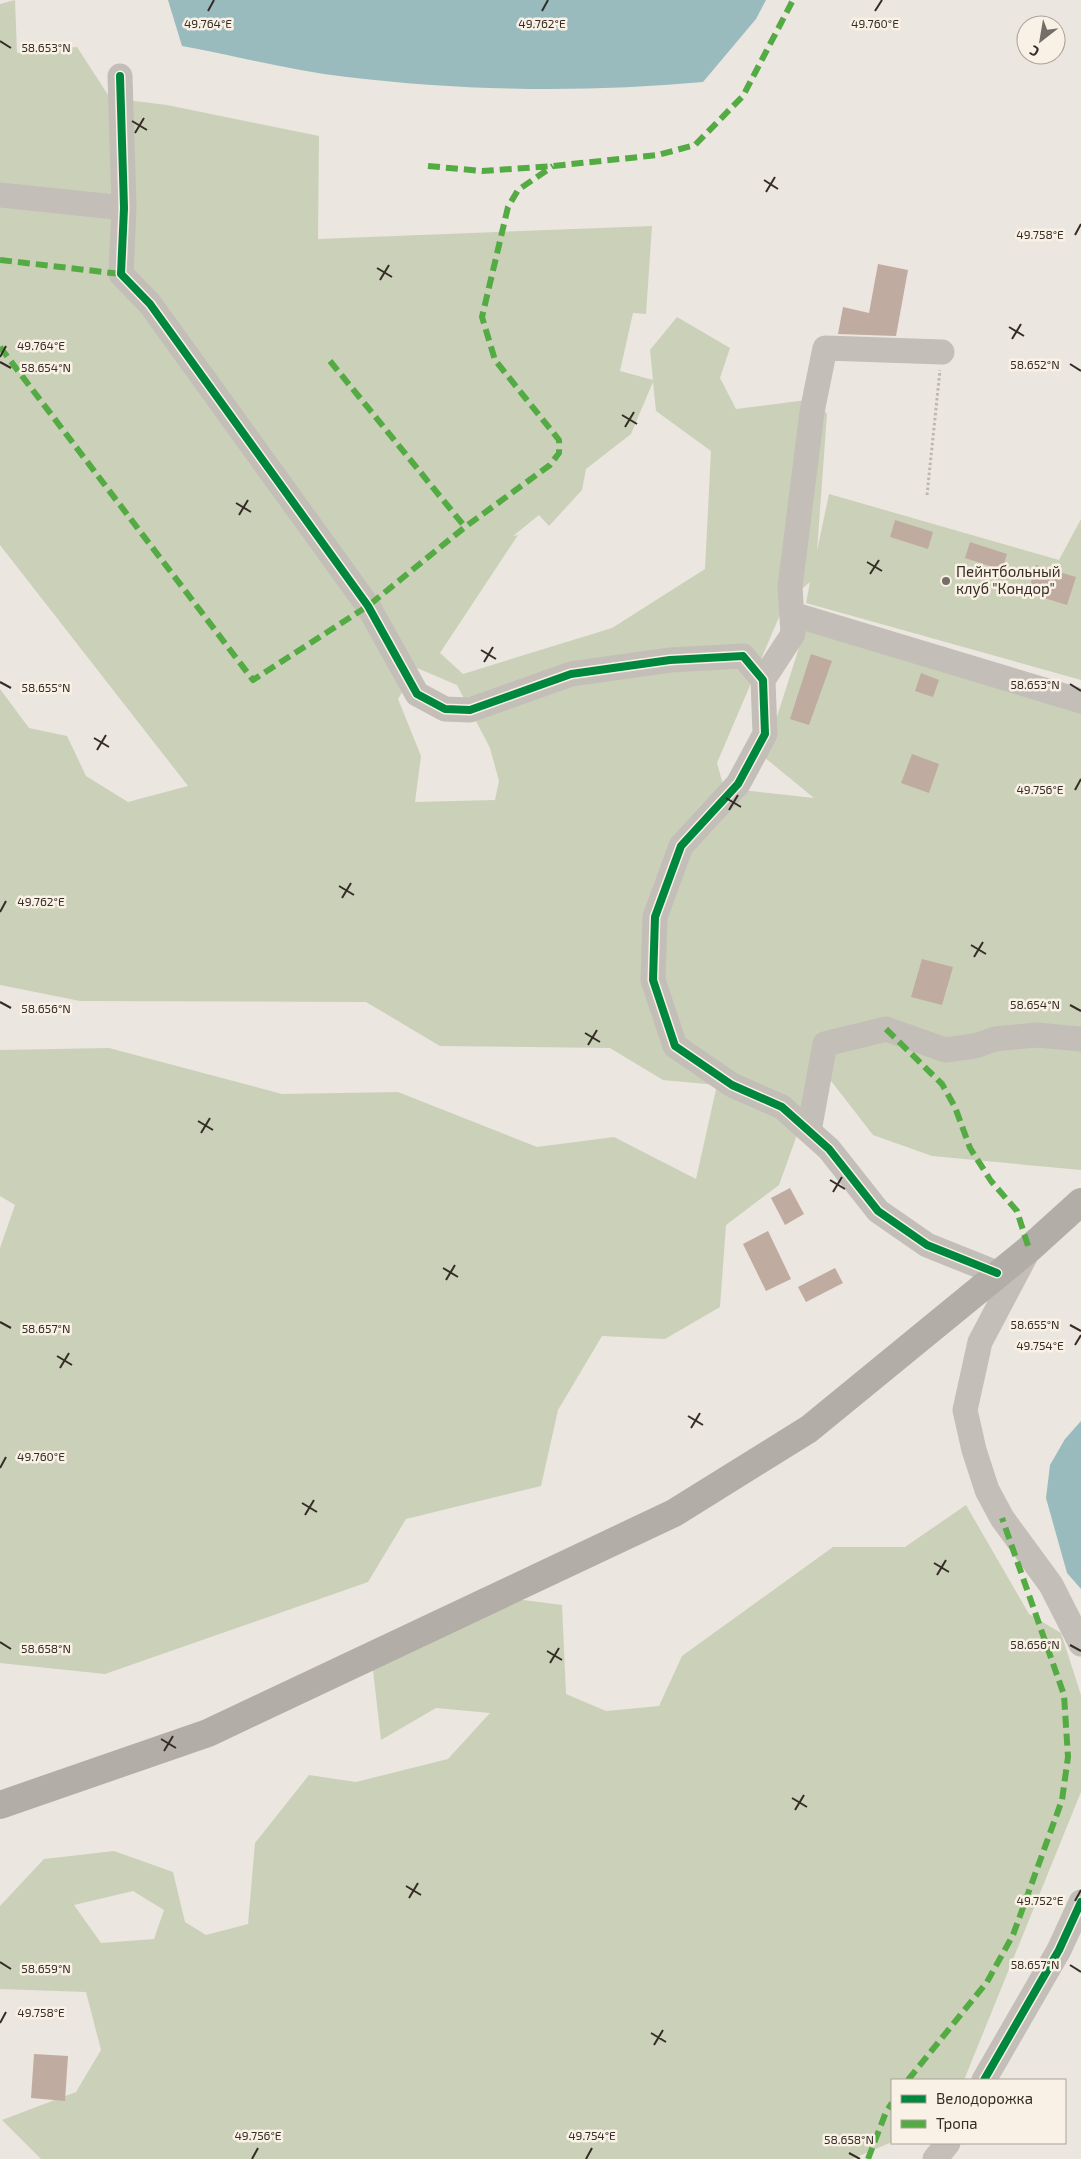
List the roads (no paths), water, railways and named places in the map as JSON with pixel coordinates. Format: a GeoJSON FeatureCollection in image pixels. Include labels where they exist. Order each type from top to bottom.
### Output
{"type":"FeatureCollection","features":[{"type":"Feature","properties":{"kind":"main road"},"geometry":{"type":"LineString","coordinates":[[0,1805],[208,1733],[674,1513],[809,1429],[997,1273],[1029,1249],[1081,1202]]}},
{"type":"Feature","properties":{"kind":"street"},"geometry":{"type":"LineString","coordinates":[[120,76],[124,208],[121,274],[150,304],[368,606],[417,694],[445,709],[470,710],[571,674],[670,660],[743,656],[763,680]]}},
{"type":"Feature","properties":{"kind":"street"},"geometry":{"type":"LineString","coordinates":[[0,195],[124,208]]}},
{"type":"Feature","properties":{"kind":"street"},"geometry":{"type":"LineString","coordinates":[[942,352],[825,348],[812,412],[790,587],[793,634],[763,680],[765,734],[738,784],[681,846],[655,916],[653,980],[675,1046],[732,1085],[782,1107],[829,1149],[878,1212],[927,1245],[997,1273]]}},
{"type":"Feature","properties":{"kind":"street"},"geometry":{"type":"LineString","coordinates":[[792,614],[1081,701]]}},
{"type":"Feature","properties":{"kind":"street"},"geometry":{"type":"LineString","coordinates":[[809,1130],[825,1044],[886,1029],[945,1050],[975,1046],[995,1039],[1037,1035],[1081,1040]]}},
{"type":"Feature","properties":{"kind":"street"},"geometry":{"type":"LineString","coordinates":[[1029,1249],[980,1342],[965,1410],[974,1450],[987,1490],[1002,1518],[1051,1585],[1081,1644]]}},
{"type":"Feature","properties":{"kind":"street"},"geometry":{"type":"LineString","coordinates":[[985,2079],[1059,1950],[1081,1902]]}},
{"type":"Feature","properties":{"kind":"street"},"geometry":{"type":"LineString","coordinates":[[934,2159],[947,2144]]}},
{"type":"Feature","properties":{"kind":"water"},"geometry":{"type":"Polygon","coordinates":[[[168,0],[766,0],[756,19],[703,82],[614,88],[525,89],[435,85],[347,77],[285,67],[182,46],[168,0]]]}},
{"type":"Feature","properties":{"kind":"water"},"geometry":{"type":"Polygon","coordinates":[[[1081,1421],[1081,1589],[1067,1573],[1046,1498],[1050,1465],[1065,1439],[1081,1421]]]}},
{"type":"Feature","properties":{"kind":"place","name":"Пейнтбольный клуб \"Кондор\""},"geometry":{"type":"Point","coordinates":[946,581]}}]}
